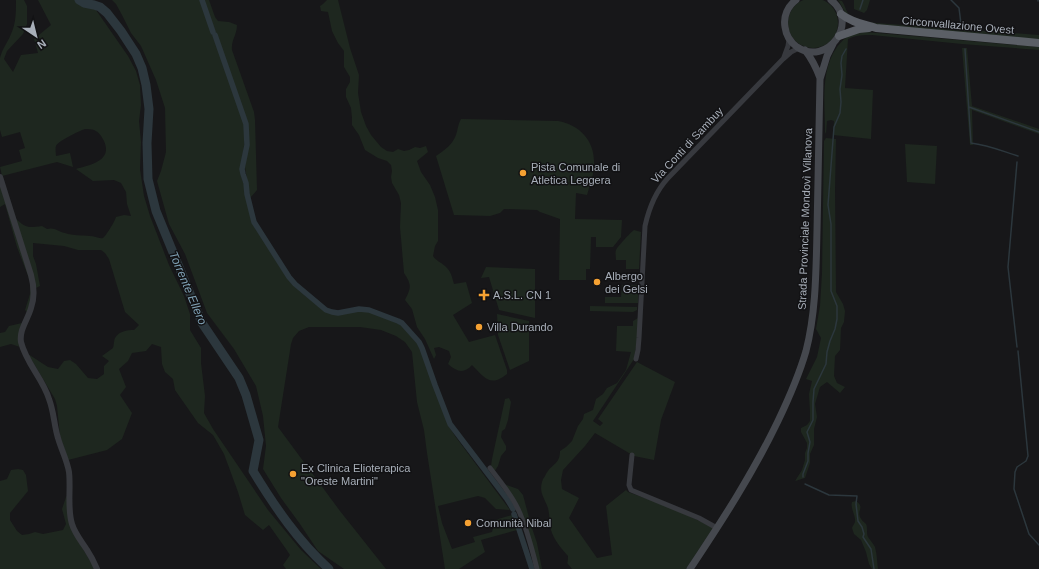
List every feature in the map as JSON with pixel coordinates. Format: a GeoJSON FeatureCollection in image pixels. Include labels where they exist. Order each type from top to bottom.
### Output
{"type":"FeatureCollection","features":[{"type":"Feature","properties":{"kind":"highway"},"geometry":{"type":"LineString","coordinates":[[841,14],[847,19],[876,28]]}},
{"type":"Feature","properties":{"kind":"highway"},"geometry":{"type":"LineString","coordinates":[[839,36],[859,29],[876,28]]}},
{"type":"Feature","properties":{"kind":"highway","name":"Circonvallazione Ovest"},"geometry":{"type":"LineString","coordinates":[[876,28],[1039,43]]}},
{"type":"Feature","properties":{"kind":"main road"},"geometry":{"type":"LineString","coordinates":[[789,39],[785,28],[785,17],[792,3],[796,0]]}},
{"type":"Feature","properties":{"kind":"main road"},"geometry":{"type":"LineString","coordinates":[[832,0],[841,14],[842,28],[839,36]]}},
{"type":"Feature","properties":{"kind":"main road","name":"Strada Provinciale Mondovì Villanova"},"geometry":{"type":"LineString","coordinates":[[690,569],[718,528],[768,442],[795,384],[806,350],[810,332],[816,281],[820,79],[827,56],[839,36]]}},
{"type":"Feature","properties":{"kind":"main road","name":"Strada Provinciale Mondovì Villanova"},"geometry":{"type":"LineString","coordinates":[[789,39],[802,49],[813,61],[820,79]]}},
{"type":"Feature","properties":{"kind":"main road"},"geometry":{"type":"LineString","coordinates":[[802,49],[813,52],[821,51],[833,44]]}},
{"type":"Feature","properties":{"kind":"street"},"geometry":{"type":"LineString","coordinates":[[784,59],[789,39]]}},
{"type":"Feature","properties":{"kind":"street","name":"Via Conti di Sambuy"},"geometry":{"type":"LineString","coordinates":[[636,359],[639,338],[645,226],[647,215],[655,196],[664,182],[791,52],[802,49]]}},
{"type":"Feature","properties":{"kind":"street"},"geometry":{"type":"LineString","coordinates":[[0,177],[34,288],[32,307],[21,334],[22,344],[28,360],[48,396],[52,408],[58,438],[67,462],[69,473],[72,524],[97,569]]}},
{"type":"Feature","properties":{"kind":"street"},"geometry":{"type":"LineString","coordinates":[[632,455],[629,486],[631,490],[718,528]]}},
{"type":"Feature","properties":{"kind":"street"},"geometry":{"type":"LineString","coordinates":[[490,468],[509,494],[518,510],[529,540],[537,569]]}},
{"type":"Feature","properties":{"kind":"shaded area"},"geometry":{"type":"Polygon","coordinates":[[[813,-2],[827,2],[834,9],[838,23],[834,37],[827,44],[813,48],[799,44],[792,37],[788,23],[792,9],[799,2],[813,-2]]]}},
{"type":"Feature","properties":{"kind":"shaded area"},"geometry":{"type":"Polygon","coordinates":[[[16,0],[24,0],[27,6],[27,24],[23,34],[7,51],[4,59],[13,72],[21,55],[38,53],[34,39],[51,25],[38,0],[75,0],[82,4],[89,5],[96,10],[128,56],[136,71],[140,85],[140,169],[144,196],[169,265],[184,296],[190,314],[190,330],[201,348],[201,363],[205,396],[204,413],[213,429],[268,510],[301,550],[321,569],[286,569],[283,565],[290,555],[269,525],[263,530],[245,515],[224,454],[213,435],[198,423],[175,390],[173,379],[165,372],[162,364],[161,347],[152,344],[146,351],[132,353],[128,361],[119,369],[126,387],[120,395],[132,413],[122,439],[107,450],[68,460],[60,436],[55,399],[28,354],[48,367],[58,369],[64,361],[70,360],[76,364],[88,378],[97,379],[104,374],[104,366],[109,361],[102,356],[113,348],[117,336],[123,331],[134,330],[139,325],[125,312],[109,259],[101,250],[78,250],[64,246],[33,243],[33,256],[40,286],[36,288],[15,218],[27,226],[42,226],[47,229],[54,229],[71,235],[103,238],[116,217],[124,215],[131,216],[127,204],[126,192],[121,183],[114,180],[93,181],[76,169],[93,164],[103,158],[106,148],[104,141],[99,133],[93,130],[85,129],[78,132],[64,139],[56,146],[56,156],[70,153],[73,167],[57,162],[2,176],[0,167],[22,161],[19,150],[25,148],[20,132],[2,137],[0,130],[0,58],[14,26],[16,0]]]}},
{"type":"Feature","properties":{"kind":"shaded area"},"geometry":{"type":"Polygon","coordinates":[[[112,0],[200,0],[245,125],[244,146],[240,172],[252,221],[255,227],[289,281],[323,310],[335,314],[357,311],[376,314],[401,325],[421,349],[448,425],[510,510],[496,509],[485,498],[478,496],[438,506],[442,523],[452,549],[475,542],[473,537],[492,532],[495,520],[512,515],[517,530],[481,540],[485,552],[459,569],[445,569],[424,430],[417,402],[412,352],[405,342],[396,336],[381,330],[360,327],[309,327],[299,331],[293,338],[291,344],[278,427],[340,511],[386,569],[344,569],[318,551],[281,498],[263,469],[266,446],[263,416],[256,386],[234,349],[207,313],[185,254],[169,224],[157,181],[166,152],[165,108],[156,80],[141,46],[131,33],[116,4],[112,0]]]}},
{"type":"Feature","properties":{"kind":"shaded area"},"geometry":{"type":"Polygon","coordinates":[[[204,0],[209,0],[218,21],[229,22],[237,25],[232,43],[232,50],[254,112],[255,120],[257,190],[250,198],[245,167],[248,145],[247,122],[204,0]]]}},
{"type":"Feature","properties":{"kind":"shaded area"},"geometry":{"type":"Polygon","coordinates":[[[327,0],[338,0],[350,48],[359,75],[358,93],[361,112],[371,135],[381,147],[387,151],[393,152],[398,149],[404,151],[415,147],[420,148],[426,146],[428,152],[417,161],[421,172],[430,185],[438,210],[438,241],[435,246],[433,256],[449,270],[454,284],[466,282],[472,303],[453,315],[469,342],[495,335],[507,370],[507,374],[501,378],[496,380],[488,379],[472,365],[463,371],[454,369],[448,364],[451,357],[449,351],[439,347],[434,348],[436,355],[434,359],[425,339],[417,327],[412,309],[405,300],[410,286],[404,273],[400,227],[401,203],[399,195],[392,183],[391,165],[387,161],[378,158],[365,150],[359,135],[352,125],[351,108],[346,97],[346,89],[350,82],[350,77],[344,67],[344,51],[332,31],[328,12],[321,11],[320,6],[327,0]]]}},
{"type":"Feature","properties":{"kind":"shaded area"},"geometry":{"type":"Polygon","coordinates":[[[838,0],[842,1],[847,13],[850,16],[863,21],[1039,35],[1039,40],[866,23],[848,16],[838,0]]]}},
{"type":"Feature","properties":{"kind":"shaded area"},"geometry":{"type":"Polygon","coordinates":[[[854,0],[870,0],[867,10],[864,13],[854,9],[854,0]]]}},
{"type":"Feature","properties":{"kind":"shaded area"},"geometry":{"type":"Polygon","coordinates":[[[861,32],[1039,47],[1039,50],[872,35],[848,39],[845,88],[873,90],[871,139],[833,135],[834,121],[831,120],[827,121],[826,134],[824,99],[828,66],[837,47],[846,37],[861,32]]]}},
{"type":"Feature","properties":{"kind":"shaded area"},"geometry":{"type":"Polygon","coordinates":[[[962,48],[967,48],[972,106],[1039,129],[1039,134],[972,110],[973,145],[970,145],[962,48]]]}},
{"type":"Feature","properties":{"kind":"shaded area","name":"Pista Comunale di Atletica Leggera"},"geometry":{"type":"Polygon","coordinates":[[[461,119],[558,121],[573,126],[585,135],[592,148],[594,168],[587,195],[576,193],[575,219],[622,220],[621,237],[613,247],[596,247],[596,237],[591,237],[590,269],[586,269],[586,280],[559,280],[560,219],[537,210],[504,209],[500,213],[490,216],[454,215],[436,156],[452,142],[461,119]]]}},
{"type":"Feature","properties":{"kind":"shaded area"},"geometry":{"type":"Polygon","coordinates":[[[826,138],[836,139],[836,292],[845,311],[844,322],[841,328],[840,350],[835,356],[834,376],[837,383],[845,387],[840,393],[827,382],[820,387],[815,404],[817,417],[814,429],[814,445],[810,454],[810,463],[805,478],[795,481],[802,470],[807,448],[807,443],[801,432],[801,428],[807,425],[810,421],[809,394],[812,381],[806,379],[817,357],[821,338],[816,329],[820,306],[822,273],[824,141],[826,138]]]}},
{"type":"Feature","properties":{"kind":"shaded area"},"geometry":{"type":"Polygon","coordinates":[[[905,144],[937,146],[935,184],[907,182],[905,144]]]}},
{"type":"Feature","properties":{"kind":"shaded area"},"geometry":{"type":"Polygon","coordinates":[[[0,185],[31,283],[32,296],[27,312],[25,310],[30,294],[30,281],[17,247],[5,204],[0,207],[0,185]]]}},
{"type":"Feature","properties":{"kind":"shaded area"},"geometry":{"type":"Polygon","coordinates":[[[634,230],[641,232],[639,269],[626,269],[626,260],[616,260],[616,251],[634,230]]]}},
{"type":"Feature","properties":{"kind":"shaded area"},"geometry":{"type":"Polygon","coordinates":[[[486,267],[535,269],[535,318],[499,310],[489,277],[481,278],[486,267]]]}},
{"type":"Feature","properties":{"kind":"shaded area"},"geometry":{"type":"Polygon","coordinates":[[[622,285],[638,285],[638,303],[605,303],[605,297],[621,297],[622,285]]]}},
{"type":"Feature","properties":{"kind":"shaded area"},"geometry":{"type":"Polygon","coordinates":[[[590,306],[637,307],[637,310],[633,312],[590,311],[590,306]]]}},
{"type":"Feature","properties":{"kind":"shaded area"},"geometry":{"type":"Polygon","coordinates":[[[497,314],[529,321],[529,361],[510,370],[498,335],[497,314]]]}},
{"type":"Feature","properties":{"kind":"shaded area"},"geometry":{"type":"Polygon","coordinates":[[[638,318],[637,341],[634,359],[593,421],[600,426],[603,423],[598,419],[637,362],[675,382],[661,420],[654,460],[634,456],[595,433],[563,470],[561,480],[562,489],[579,498],[569,518],[597,558],[612,555],[606,506],[626,490],[682,513],[713,528],[686,569],[572,569],[567,563],[568,556],[552,534],[548,508],[541,491],[543,479],[558,460],[560,451],[572,441],[584,414],[593,410],[596,399],[603,394],[607,388],[617,383],[626,370],[631,352],[616,351],[617,326],[633,326],[633,321],[638,318]]]}},
{"type":"Feature","properties":{"kind":"shaded area"},"geometry":{"type":"Polygon","coordinates":[[[22,323],[20,347],[11,344],[0,347],[0,333],[5,332],[9,326],[22,323]]]}},
{"type":"Feature","properties":{"kind":"shaded area"},"geometry":{"type":"Polygon","coordinates":[[[509,398],[511,402],[508,420],[505,429],[502,431],[501,437],[506,446],[506,450],[501,456],[498,466],[494,472],[491,466],[492,459],[505,399],[509,398]]]}},
{"type":"Feature","properties":{"kind":"shaded area"},"geometry":{"type":"Polygon","coordinates":[[[11,470],[23,470],[26,475],[28,491],[10,513],[10,520],[17,531],[22,535],[35,532],[43,534],[63,530],[66,524],[62,509],[68,495],[77,539],[95,569],[0,569],[0,481],[7,479],[11,470]]]}},
{"type":"Feature","properties":{"kind":"shaded area"},"geometry":{"type":"Polygon","coordinates":[[[504,484],[518,489],[523,495],[537,543],[542,569],[539,569],[531,542],[504,484]]]}},
{"type":"Feature","properties":{"kind":"shaded area"},"geometry":{"type":"Polygon","coordinates":[[[856,501],[860,505],[859,515],[866,524],[868,537],[875,547],[878,569],[872,569],[861,540],[854,534],[852,528],[855,519],[852,510],[852,502],[856,501]]]}},
{"type":"Feature","properties":{"kind":"waterway","name":"Torrente Ellero"},"geometry":{"type":"LineString","coordinates":[[79,0],[84,3],[100,7],[107,13],[136,54],[142,68],[146,85],[149,109],[147,143],[148,179],[156,211],[202,323],[239,378],[246,395],[259,440],[253,471],[270,498],[297,535],[329,569]]}},
{"type":"Feature","properties":{"kind":"waterway"},"geometry":{"type":"LineString","coordinates":[[202,0],[213,32]]}},
{"type":"Feature","properties":{"kind":"waterway"},"geometry":{"type":"LineString","coordinates":[[860,9],[863,0]]}},
{"type":"Feature","properties":{"kind":"waterway"},"geometry":{"type":"LineString","coordinates":[[951,0],[959,8],[961,24]]}},
{"type":"Feature","properties":{"kind":"waterway"},"geometry":{"type":"LineString","coordinates":[[215,35],[246,124],[247,145],[242,169],[254,222],[289,277],[295,284],[326,310],[338,313],[359,309],[369,310],[402,323],[419,342],[422,348],[450,424],[513,509]]}},
{"type":"Feature","properties":{"kind":"waterway"},"geometry":{"type":"LineString","coordinates":[[803,477],[808,461],[810,442],[807,432],[813,420],[814,389],[826,364],[827,352],[837,319],[837,306],[831,291],[831,224],[828,205],[834,127],[840,113],[840,89],[842,75],[841,63],[842,56],[846,49]]}},
{"type":"Feature","properties":{"kind":"waterway"},"geometry":{"type":"LineString","coordinates":[[965,49],[971,143],[1018,156]]}},
{"type":"Feature","properties":{"kind":"waterway"},"geometry":{"type":"LineString","coordinates":[[969,107],[1039,132]]}},
{"type":"Feature","properties":{"kind":"waterway"},"geometry":{"type":"LineString","coordinates":[[1017,162],[1008,267],[1017,347]]}},
{"type":"Feature","properties":{"kind":"waterway"},"geometry":{"type":"LineString","coordinates":[[1018,351],[1028,456],[1026,461],[1017,467],[1015,472],[1014,489],[1029,534],[1039,545]]}},
{"type":"Feature","properties":{"kind":"waterway"},"geometry":{"type":"LineString","coordinates":[[805,484],[829,495],[857,496],[856,504],[858,521],[862,527],[864,534],[863,537],[871,549],[874,569]]}},
{"type":"Feature","properties":{"kind":"waterway"},"geometry":{"type":"LineString","coordinates":[[514,514],[532,569]]}},
{"type":"Feature","properties":{"kind":"place","name":"Pista Comunale di Atletica Leggera"},"geometry":{"type":"Point","coordinates":[523,173]}},
{"type":"Feature","properties":{"kind":"place","name":"Albergo dei Gelsi"},"geometry":{"type":"Point","coordinates":[597,282]}},
{"type":"Feature","properties":{"kind":"place","name":"A.S.L. CN 1"},"geometry":{"type":"Point","coordinates":[484,295]}},
{"type":"Feature","properties":{"kind":"place","name":"Villa Durando"},"geometry":{"type":"Point","coordinates":[479,327]}},
{"type":"Feature","properties":{"kind":"place","name":"Ex Clinica Elioterapica \"Oreste Martini\""},"geometry":{"type":"Point","coordinates":[293,474]}},
{"type":"Feature","properties":{"kind":"place","name":"Comunità Nibal"},"geometry":{"type":"Point","coordinates":[468,523]}}]}
